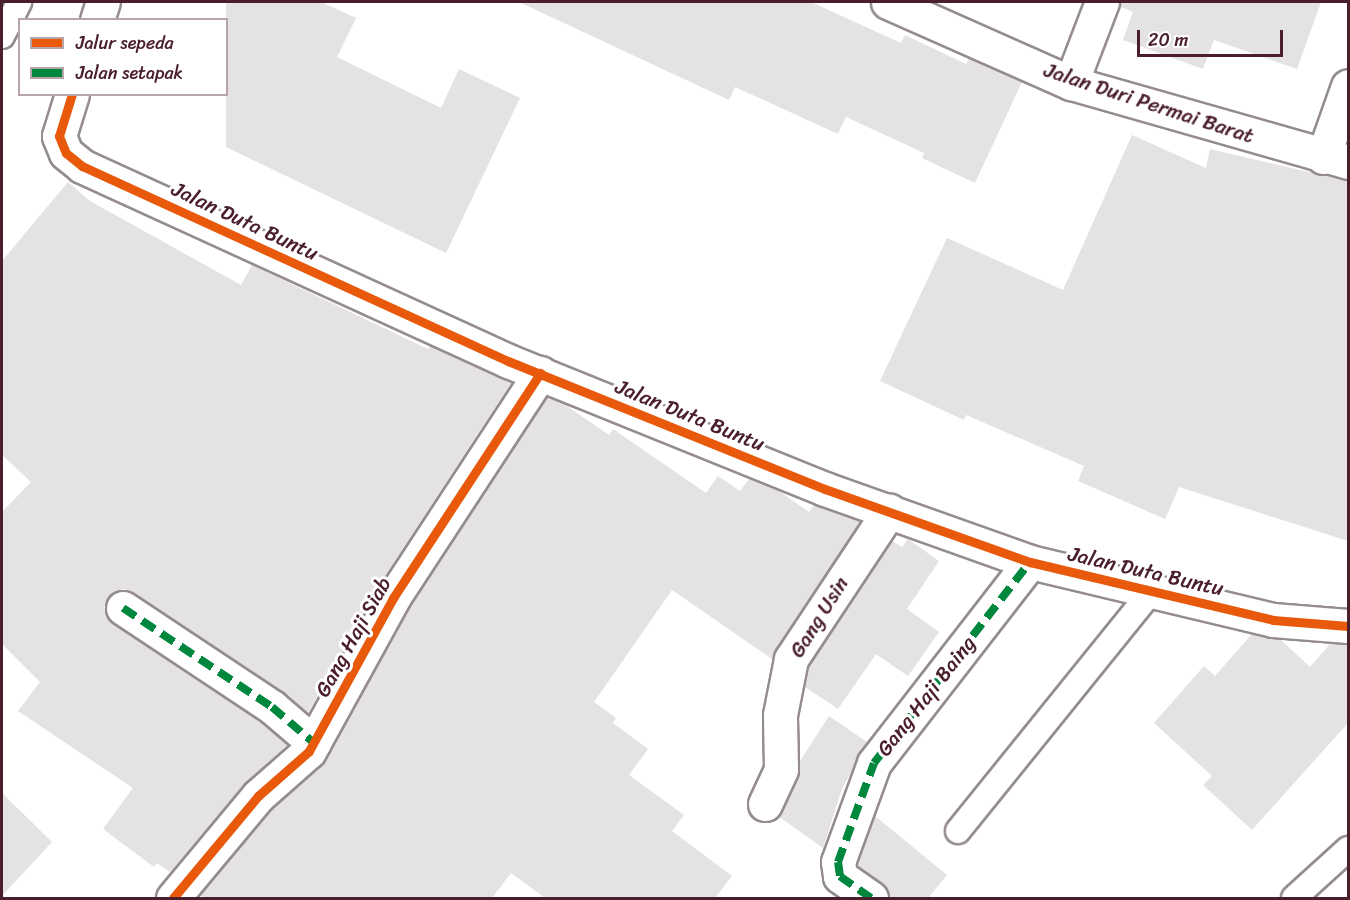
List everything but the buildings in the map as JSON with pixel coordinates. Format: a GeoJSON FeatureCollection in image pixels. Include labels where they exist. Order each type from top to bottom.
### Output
{"type":"FeatureCollection","features":[{"type":"Feature","properties":{"kind":"street"},"geometry":{"type":"LineString","coordinates":[[98,18],[103,2]]}},
{"type":"Feature","properties":{"kind":"street","name":"Jalan Duri Permai Barat"},"geometry":{"type":"LineString","coordinates":[[888,2],[1071,83],[1336,160]]}},
{"type":"Feature","properties":{"kind":"street"},"geometry":{"type":"LineString","coordinates":[[1071,83],[1102,2]]}},
{"type":"Feature","properties":{"kind":"street"},"geometry":{"type":"LineString","coordinates":[[1336,160],[1348,86]]}},
{"type":"Feature","properties":{"kind":"street","name":"Jalan Duta Buntu"},"geometry":{"type":"LineString","coordinates":[[71,96],[59,136],[66,153],[82,166],[540,374],[889,511],[1030,562],[1273,620],[1348,626]]}},
{"type":"Feature","properties":{"kind":"street","name":"Gang Haji Siab"},"geometry":{"type":"LineString","coordinates":[[173,898],[258,796],[285,775],[314,743],[393,598],[540,374]]}},
{"type":"Feature","properties":{"kind":"street","name":"Gang Usin"},"geometry":{"type":"LineString","coordinates":[[765,804],[781,769],[780,715],[791,659],[889,511]]}},
{"type":"Feature","properties":{"kind":"street","name":"Gang Haji Baing"},"geometry":{"type":"LineString","coordinates":[[871,898],[840,876],[838,862],[874,763],[1030,562]]}},
{"type":"Feature","properties":{"kind":"street"},"geometry":{"type":"LineString","coordinates":[[123,608],[263,700],[314,743]]}},
{"type":"Feature","properties":{"kind":"lane"},"geometry":{"type":"LineString","coordinates":[[2,36],[19,2]]}},
{"type":"Feature","properties":{"kind":"lane"},"geometry":{"type":"LineString","coordinates":[[958,831],[1152,591]]}},
{"type":"Feature","properties":{"kind":"lane"},"geometry":{"type":"LineString","coordinates":[[1294,898],[1348,849]]}},
{"type":"Feature","properties":{"kind":"marked path"},"geometry":{"type":"LineString","coordinates":[[871,898],[840,876],[838,862],[874,763],[1030,562]]}},
{"type":"Feature","properties":{"kind":"marked path"},"geometry":{"type":"LineString","coordinates":[[123,608],[272,707],[314,743]]}},
{"type":"Feature","properties":{"kind":"cycle path"},"geometry":{"type":"LineString","coordinates":[[71,96],[59,136],[66,153],[82,166],[508,361],[825,489],[1030,562],[1273,620],[1348,626]]}},
{"type":"Feature","properties":{"kind":"cycle path"},"geometry":{"type":"LineString","coordinates":[[173,898],[258,796],[309,751],[393,598],[540,373]]}}]}
